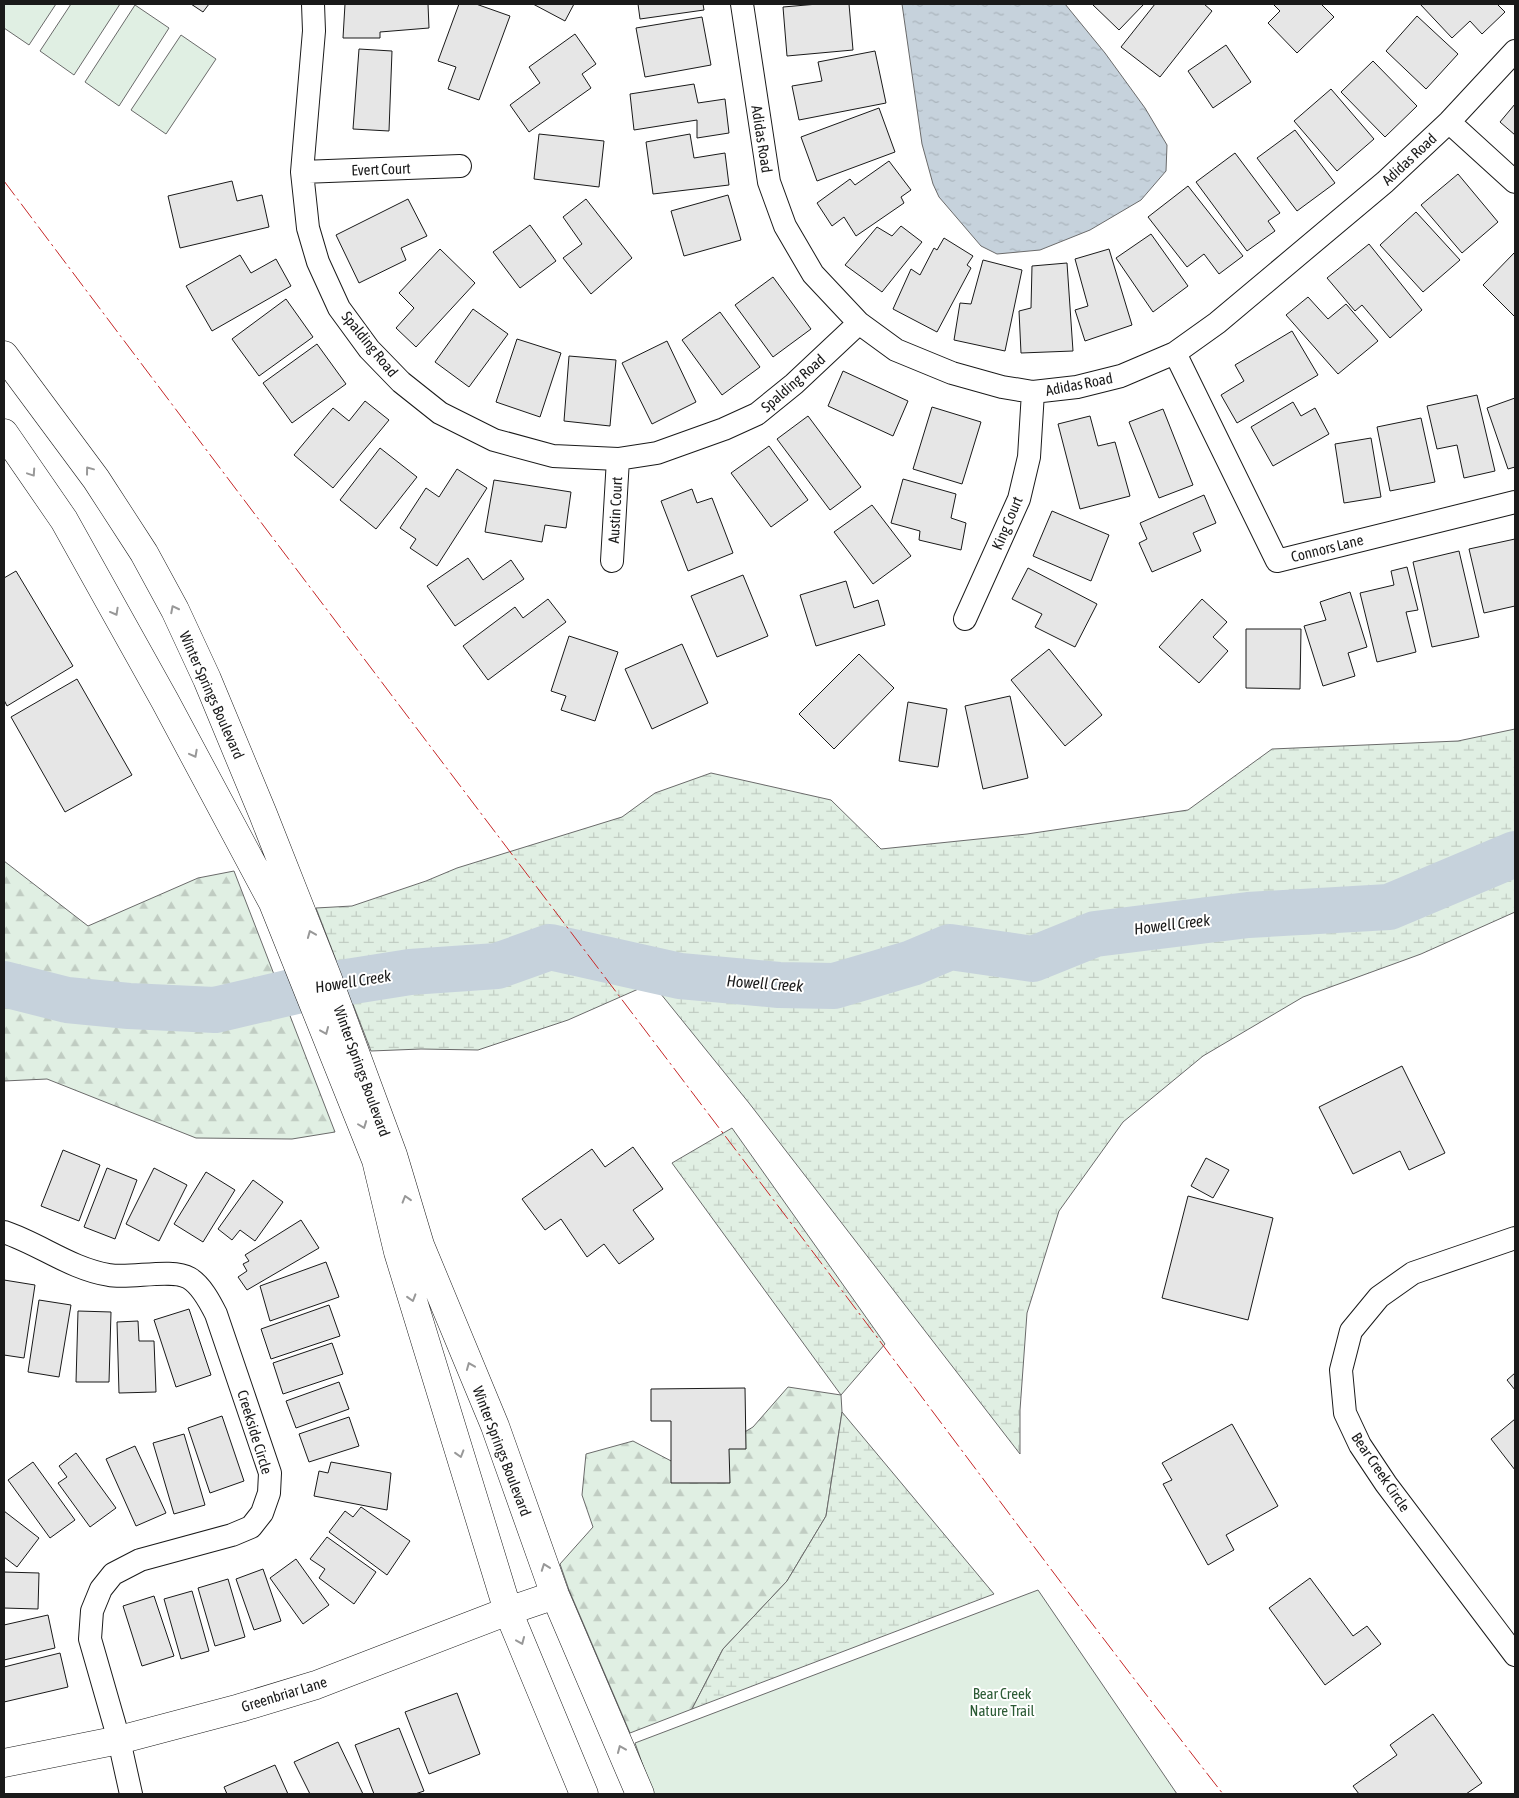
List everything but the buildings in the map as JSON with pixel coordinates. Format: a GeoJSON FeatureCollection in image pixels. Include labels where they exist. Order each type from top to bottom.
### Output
{"type":"FeatureCollection","features":[{"type":"Feature","properties":{"kind":"street","name":"Spalding Road"},"geometry":{"type":"LineString","coordinates":[[313,4],[314,31],[302,172],[308,228],[321,270],[340,308],[369,349],[401,382],[440,413],[494,440],[553,456],[618,459],[657,453],[724,429],[757,414],[794,384],[859,323]]}},
{"type":"Feature","properties":{"kind":"street","name":"Adidas Road"},"geometry":{"type":"LineString","coordinates":[[742,4],[768,182],[785,226],[813,274],[859,323],[896,350],[952,373],[1002,387],[1033,392],[1077,387],[1121,376],[1174,353],[1217,323],[1385,182],[1449,122],[1515,51]]}},
{"type":"Feature","properties":{"kind":"street"},"geometry":{"type":"LineString","coordinates":[[1449,122],[1515,182]]}},
{"type":"Feature","properties":{"kind":"street","name":"Evert Court"},"geometry":{"type":"LineString","coordinates":[[302,172],[460,166]]}},
{"type":"Feature","properties":{"kind":"street","name":"Connors Lane"},"geometry":{"type":"LineString","coordinates":[[1174,353],[1277,561],[1515,502]]}},
{"type":"Feature","properties":{"kind":"street","name":"Winter Springs Boulevard"},"geometry":{"type":"LineString","coordinates":[[4,355],[96,479],[144,553],[175,610],[207,679],[263,814],[317,982],[355,1077],[393,1155],[420,1245],[493,1423],[555,1595],[640,1794]]}},
{"type":"Feature","properties":{"kind":"street","name":"King Court"},"geometry":{"type":"LineString","coordinates":[[965,619],[1020,499],[1029,457],[1033,392]]}},
{"type":"Feature","properties":{"kind":"street","name":"Winter Springs Boulevard"},"geometry":{"type":"LineString","coordinates":[[4,433],[64,520],[165,701],[317,982]]}},
{"type":"Feature","properties":{"kind":"street","name":"Austin Court"},"geometry":{"type":"LineString","coordinates":[[612,561],[618,459]]}},
{"type":"Feature","properties":{"kind":"street","name":"Winter Springs Boulevard"},"geometry":{"type":"LineString","coordinates":[[355,1077],[398,1252],[508,1611],[584,1794]]}},
{"type":"Feature","properties":{"kind":"street","name":"Creekside Circle"},"geometry":{"type":"LineString","coordinates":[[4,1232],[89,1271],[112,1276],[174,1274],[189,1278],[207,1296],[216,1314],[270,1473],[269,1493],[262,1513],[251,1527],[232,1535],[140,1560],[113,1574],[100,1589],[92,1611],[90,1639],[119,1740],[131,1794]]}},
{"type":"Feature","properties":{"kind":"street","name":"Bear Creek Circle"},"geometry":{"type":"LineString","coordinates":[[1515,1238],[1413,1273],[1380,1297],[1351,1330],[1341,1370],[1345,1413],[1360,1445],[1386,1484],[1515,1655]]}},
{"type":"Feature","properties":{"kind":"street","name":"Greenbriar Lane"},"geometry":{"type":"LineString","coordinates":[[4,1764],[119,1740],[240,1708],[316,1685],[508,1611],[555,1595]]}},
{"type":"Feature","properties":{"kind":"green space"},"geometry":{"type":"Polygon","coordinates":[[[6,4],[56,4],[29,45],[4,28],[4,6],[6,4]]]}},
{"type":"Feature","properties":{"kind":"green space"},"geometry":{"type":"Polygon","coordinates":[[[71,4],[120,4],[74,75],[40,51],[71,4]]]}},
{"type":"Feature","properties":{"kind":"green space"},"geometry":{"type":"Polygon","coordinates":[[[135,5],[169,28],[119,106],[85,82],[135,5]]]}},
{"type":"Feature","properties":{"kind":"green space"},"geometry":{"type":"Polygon","coordinates":[[[181,35],[216,59],[166,134],[131,110],[181,35]]]}},
{"type":"Feature","properties":{"kind":"green space"},"geometry":{"type":"Polygon","coordinates":[[[1515,729],[1515,912],[1421,954],[1303,997],[1203,1056],[1123,1122],[1059,1211],[1027,1313],[1020,1410],[1020,1454],[749,1103],[652,983],[568,1020],[478,1050],[421,1049],[371,1051],[316,908],[352,906],[426,881],[457,868],[622,817],[655,793],[711,773],[831,800],[881,849],[1027,834],[1188,810],[1272,749],[1458,741],[1515,729]]]}},
{"type":"Feature","properties":{"kind":"green space"},"geometry":{"type":"Polygon","coordinates":[[[4,861],[88,926],[198,878],[234,871],[335,1132],[292,1139],[196,1138],[47,1079],[4,1081],[4,861]]]}},
{"type":"Feature","properties":{"kind":"green space"},"geometry":{"type":"Polygon","coordinates":[[[732,1128],[885,1344],[841,1395],[672,1163],[732,1128]]]}},
{"type":"Feature","properties":{"kind":"green space"},"geometry":{"type":"Polygon","coordinates":[[[788,1387],[841,1395],[842,1412],[826,1516],[787,1581],[723,1649],[692,1709],[630,1733],[569,1590],[560,1564],[593,1527],[582,1495],[586,1454],[633,1441],[675,1463],[716,1449],[753,1427],[788,1387]]]}},
{"type":"Feature","properties":{"kind":"green space"},"geometry":{"type":"Polygon","coordinates":[[[842,1412],[994,1594],[692,1709],[723,1649],[787,1581],[826,1516],[842,1412]]]}},
{"type":"Feature","properties":{"kind":"green space","name":"Bear Creek Nature Trail"},"geometry":{"type":"Polygon","coordinates":[[[1038,1590],[1177,1794],[653,1794],[635,1743],[1038,1590]]]}},
{"type":"Feature","properties":{"kind":"water"},"geometry":{"type":"Polygon","coordinates":[[[902,4],[1065,4],[1105,53],[1145,108],[1167,145],[1166,171],[1141,200],[1090,230],[1040,250],[997,254],[981,246],[939,197],[933,184],[922,144],[902,4]]]}},
{"type":"Feature","properties":{"kind":"waterway","name":"Howell Creek"},"geometry":{"type":"LineString","coordinates":[[4,984],[67,1000],[129,1006],[215,1010],[309,988],[410,972],[497,966],[550,947],[680,976],[779,985],[834,986],[912,963],[950,947],[1033,959],[1095,934],[1248,915],[1389,907],[1515,854]]}},
{"type":"Feature","properties":{"kind":"power"},"geometry":{"type":"LineString","coordinates":[[4,181],[1223,1794]]}}]}
